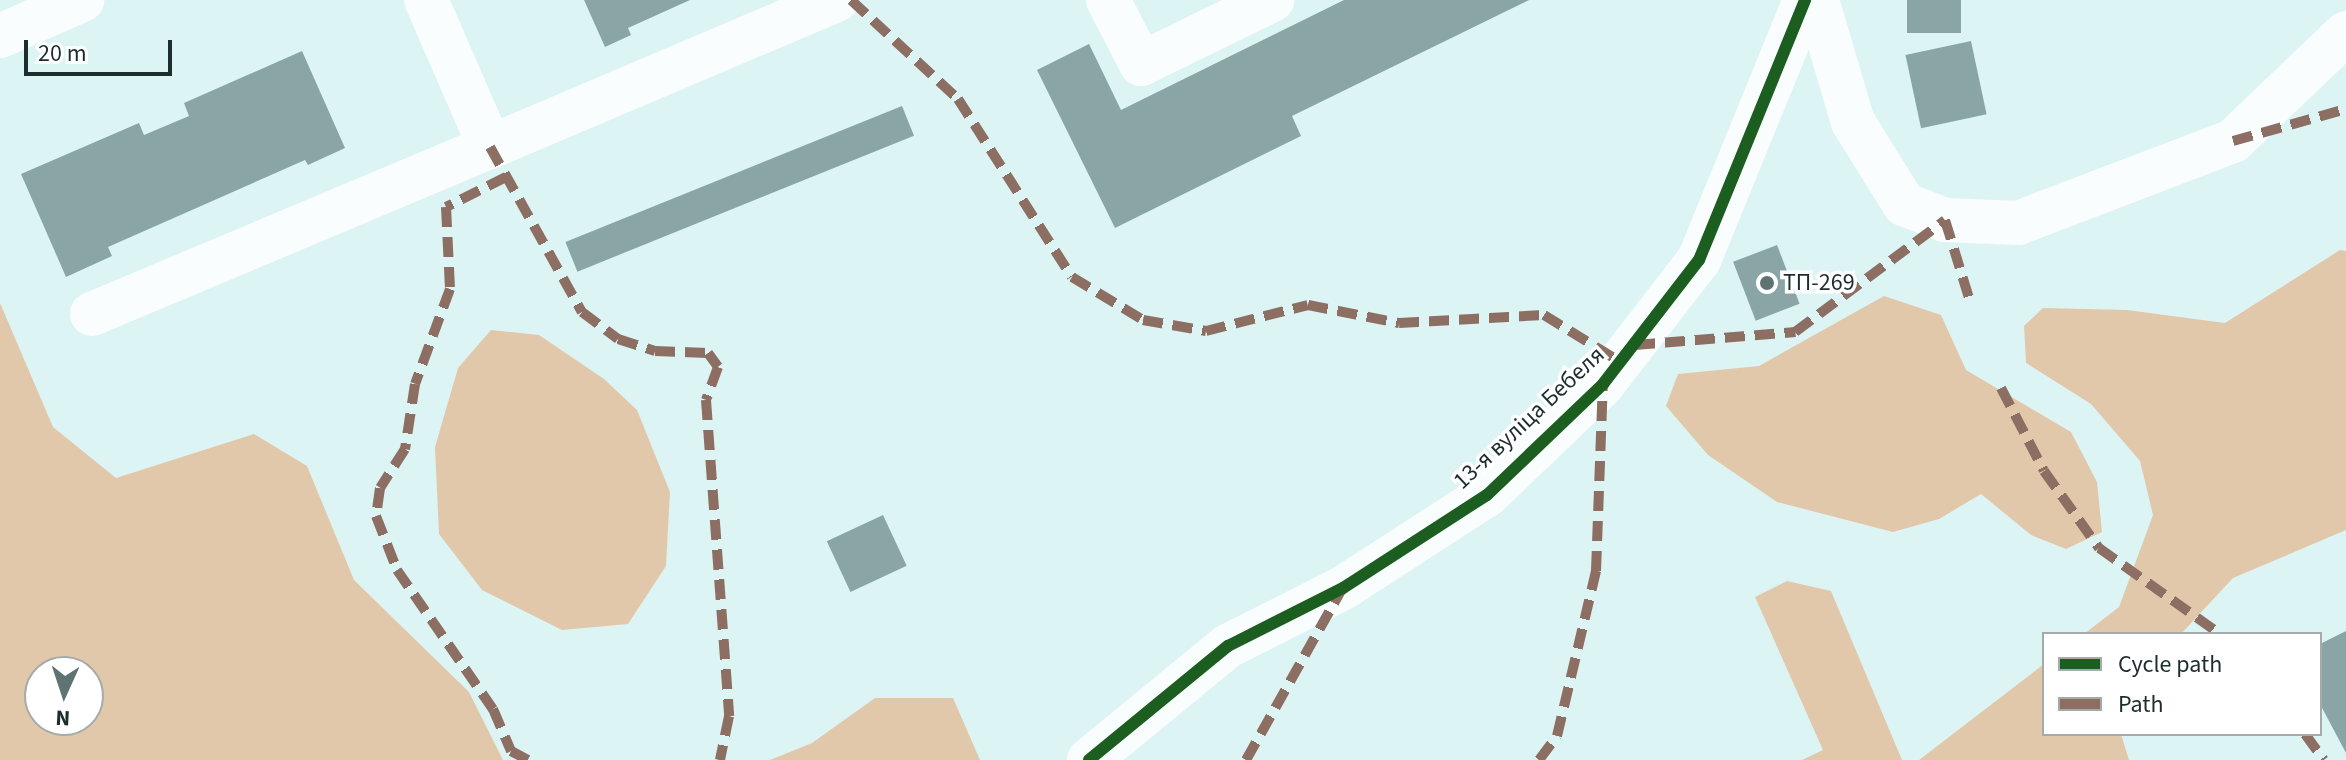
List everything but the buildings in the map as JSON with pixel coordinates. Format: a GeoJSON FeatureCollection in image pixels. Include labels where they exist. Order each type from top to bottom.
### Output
{"type":"FeatureCollection","features":[{"type":"Feature","properties":{"kind":"street"},"geometry":{"type":"LineString","coordinates":[[0,36],[82,0]]}},
{"type":"Feature","properties":{"kind":"street"},"geometry":{"type":"LineString","coordinates":[[426,0],[490,147]]}},
{"type":"Feature","properties":{"kind":"street"},"geometry":{"type":"LineString","coordinates":[[92,314],[837,0]]}},
{"type":"Feature","properties":{"kind":"street"},"geometry":{"type":"LineString","coordinates":[[1108,0],[1141,64],[1272,0]]}},
{"type":"Feature","properties":{"kind":"street","name":"13-я вуліца Бебеля"},"geometry":{"type":"LineString","coordinates":[[1089,760],[1228,646],[1343,588],[1487,495],[1603,384],[1699,260],[1805,0]]}},
{"type":"Feature","properties":{"kind":"street"},"geometry":{"type":"LineString","coordinates":[[1817,0],[1853,122],[1904,204],[1945,220],[2018,223],[2233,141],[2346,33]]}},
{"type":"Feature","properties":{"kind":"shaded area"},"geometry":{"type":"Polygon","coordinates":[[[2340,250],[2346,251],[2346,530],[2233,578],[2183,632],[2087,632],[2119,607],[2153,515],[2140,461],[2091,404],[2026,363],[2024,326],[2043,308],[2127,310],[2225,323],[2340,250]]]}},
{"type":"Feature","properties":{"kind":"shaded area"},"geometry":{"type":"Polygon","coordinates":[[[1884,296],[1941,315],[1966,370],[2071,432],[2097,482],[2102,532],[2066,549],[2031,535],[1981,494],[1939,519],[1893,532],[1777,502],[1708,455],[1666,406],[1678,374],[1759,366],[1884,296]]]}},
{"type":"Feature","properties":{"kind":"shaded area"},"geometry":{"type":"Polygon","coordinates":[[[0,303],[53,427],[116,478],[254,434],[307,466],[354,580],[469,692],[503,760],[0,760],[0,303]]]}},
{"type":"Feature","properties":{"kind":"shaded area"},"geometry":{"type":"Polygon","coordinates":[[[491,330],[539,335],[604,379],[637,410],[670,492],[666,566],[628,624],[562,630],[482,590],[439,534],[435,447],[458,368],[491,330]]]}},
{"type":"Feature","properties":{"kind":"shaded area"},"geometry":{"type":"Polygon","coordinates":[[[1787,581],[1831,591],[1902,760],[1802,760],[1823,750],[1755,597],[1787,581]]]}},
{"type":"Feature","properties":{"kind":"shaded area"},"geometry":{"type":"Polygon","coordinates":[[[2042,666],[2042,736],[2122,736],[2129,760],[1919,760],[2042,666]]]}},
{"type":"Feature","properties":{"kind":"shaded area"},"geometry":{"type":"Polygon","coordinates":[[[875,698],[953,698],[980,760],[770,760],[812,743],[875,698]]]}},
{"type":"Feature","properties":{"kind":"marked path"},"geometry":{"type":"LineString","coordinates":[[851,0],[958,99],[1072,277],[1143,320],[1206,331],[1308,305],[1399,323],[1544,315],[1622,363]]}},
{"type":"Feature","properties":{"kind":"marked path"},"geometry":{"type":"LineString","coordinates":[[2233,141],[2346,109]]}},
{"type":"Feature","properties":{"kind":"marked path"},"geometry":{"type":"LineString","coordinates":[[490,147],[582,312],[618,339],[655,351],[708,353],[718,367],[706,400],[729,716],[720,760]]}},
{"type":"Feature","properties":{"kind":"marked path"},"geometry":{"type":"LineString","coordinates":[[506,177],[446,207],[450,289],[415,384],[405,449],[380,488],[376,516],[397,570],[493,709],[511,751],[528,760]]}},
{"type":"Feature","properties":{"kind":"marked path"},"geometry":{"type":"LineString","coordinates":[[1635,345],[1795,332],[1945,220],[1969,298]]}},
{"type":"Feature","properties":{"kind":"marked path"},"geometry":{"type":"LineString","coordinates":[[1539,760],[1557,736],[1596,571],[1603,384]]}},
{"type":"Feature","properties":{"kind":"marked path"},"geometry":{"type":"LineString","coordinates":[[2001,388],[2044,471],[2099,548],[2217,632]]}},
{"type":"Feature","properties":{"kind":"marked path"},"geometry":{"type":"LineString","coordinates":[[1246,760],[1341,591]]}},
{"type":"Feature","properties":{"kind":"marked path"},"geometry":{"type":"LineString","coordinates":[[2306,736],[2324,760]]}},
{"type":"Feature","properties":{"kind":"cycle path"},"geometry":{"type":"LineString","coordinates":[[1089,760],[1228,646],[1343,588],[1487,495],[1603,384],[1699,260],[1805,0]]}},
{"type":"Feature","properties":{"kind":"place","name":"ТП-269"},"geometry":{"type":"Point","coordinates":[1767,283]}}]}
